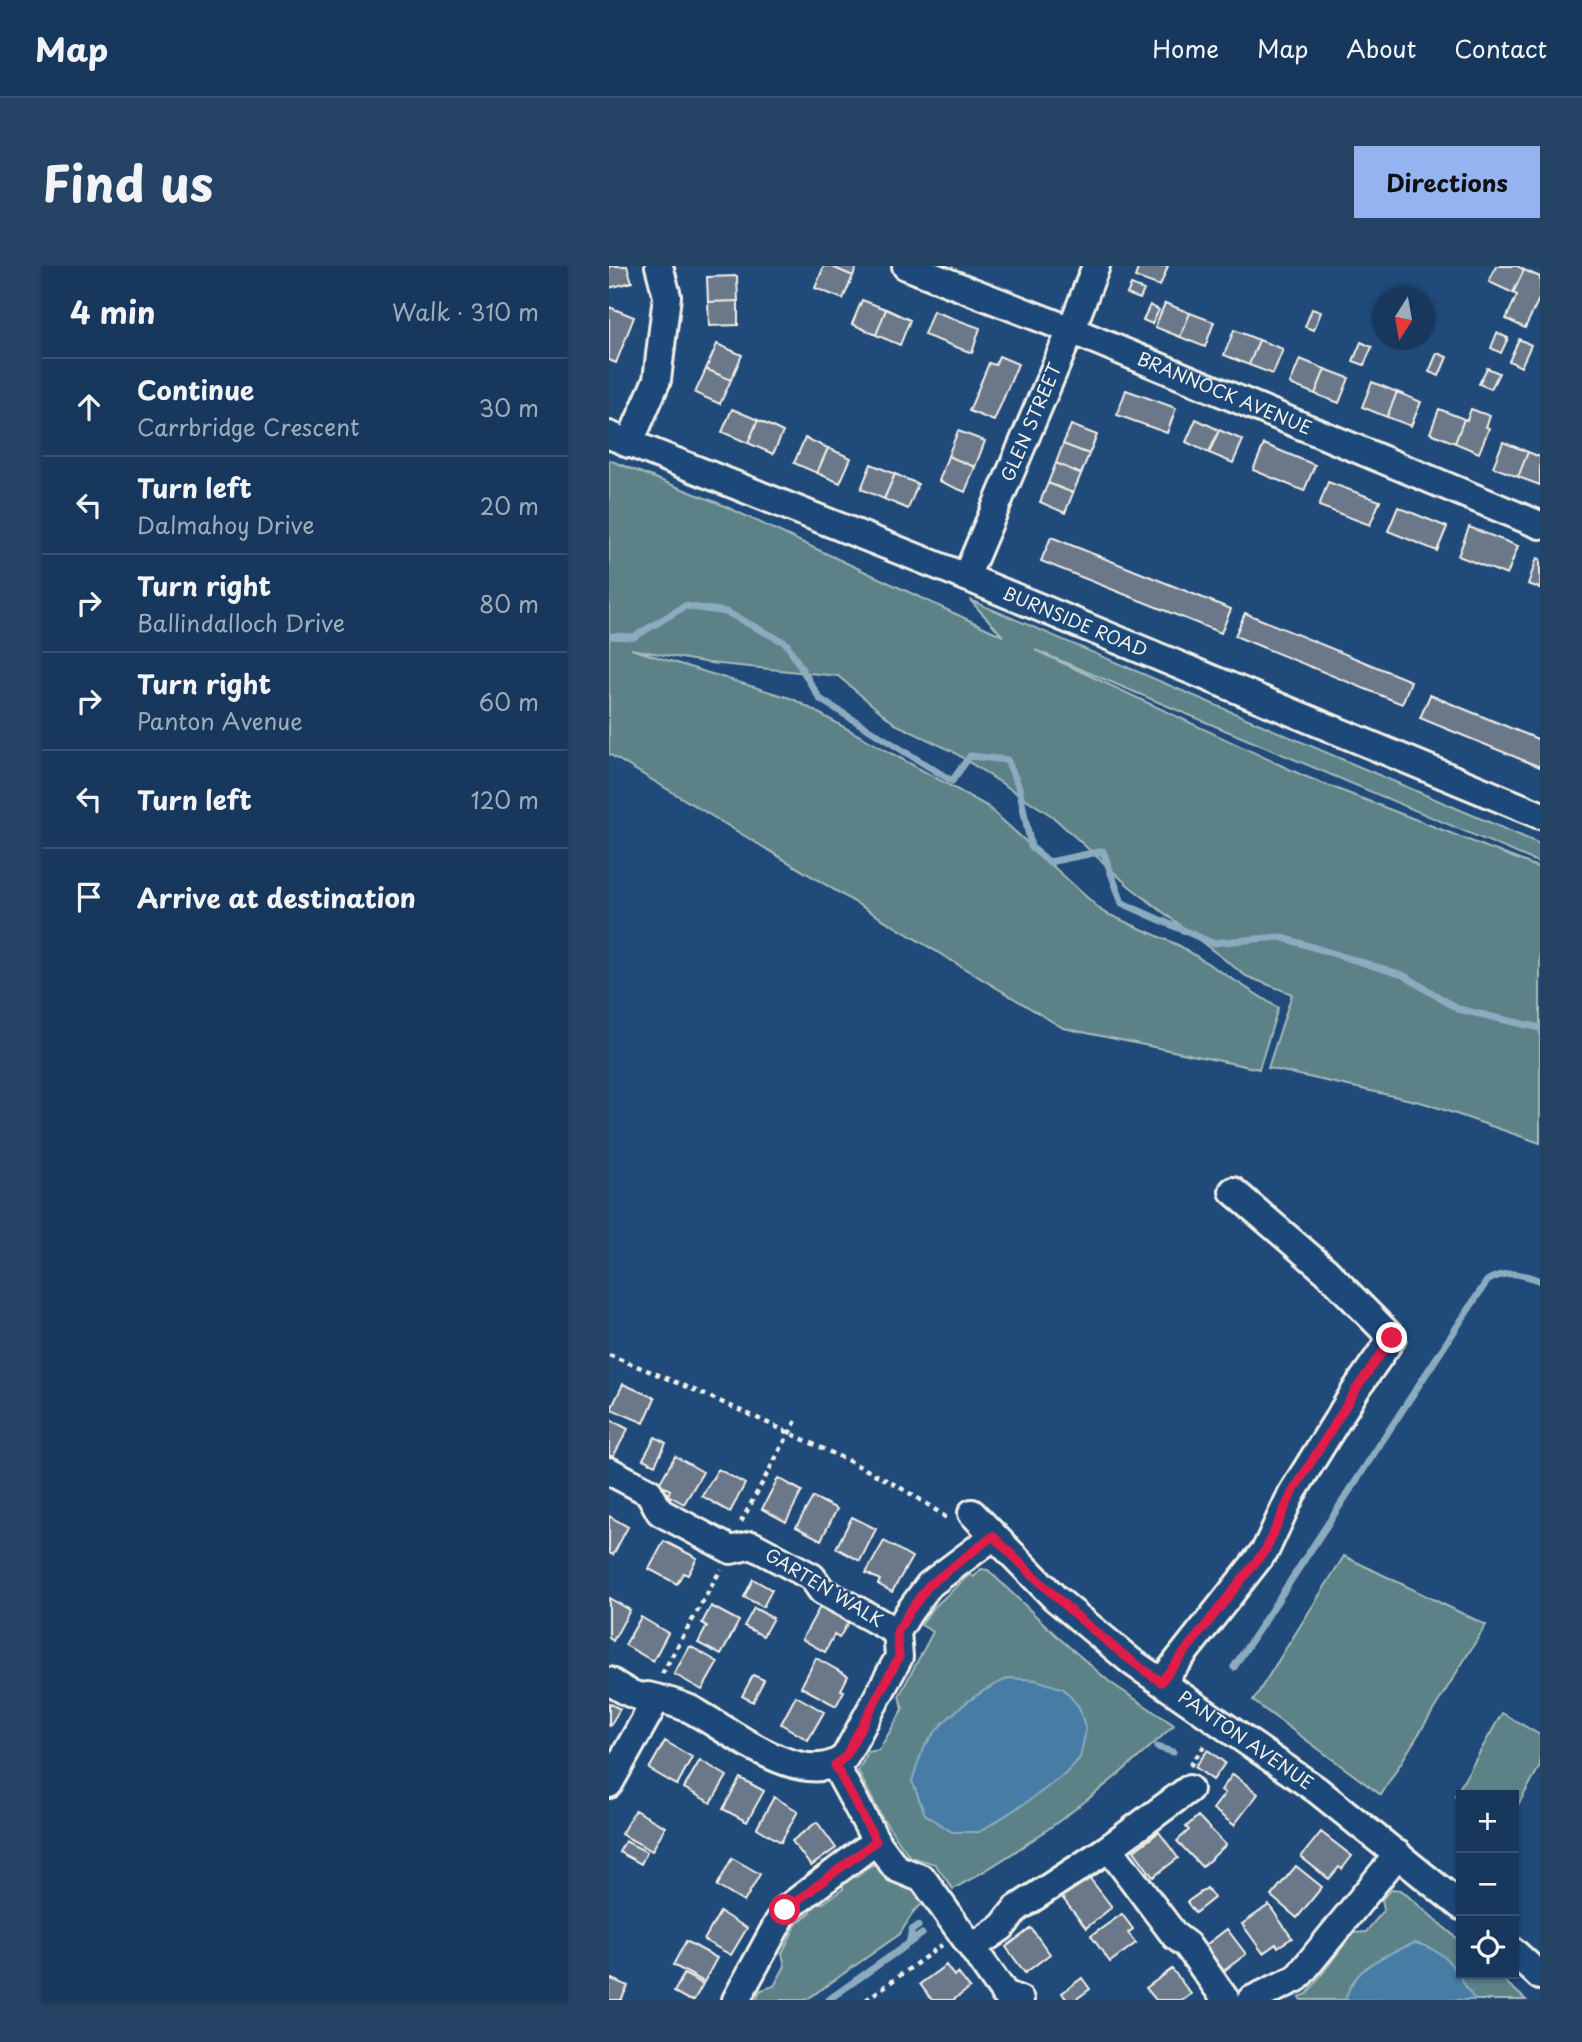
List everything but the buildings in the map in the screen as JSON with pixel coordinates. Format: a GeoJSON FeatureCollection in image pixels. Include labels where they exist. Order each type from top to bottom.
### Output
{"type":"FeatureCollection","features":[{"type":"Feature","properties":{"kind":"street"},"geometry":{"type":"LineString","coordinates":[[619,439],[657,380],[667,296],[659,266]]}},
{"type":"Feature","properties":{"kind":"street","name":"BRANNOCK AVENUE"},"geometry":{"type":"LineString","coordinates":[[906,266],[1071,330],[1540,525]]}},
{"type":"Feature","properties":{"kind":"street","name":"GLEN STREET"},"geometry":{"type":"LineString","coordinates":[[966,577],[1096,266]]}},
{"type":"Feature","properties":{"kind":"street","name":"BURNSIDE ROAD"},"geometry":{"type":"LineString","coordinates":[[619,439],[966,577],[1540,815]]}},
{"type":"Feature","properties":{"kind":"street"},"geometry":{"type":"LineString","coordinates":[[1161,1682],[1266,1549],[1292,1493],[1357,1388],[1392,1338],[1326,1270],[1233,1191]]}},
{"type":"Feature","properties":{"kind":"street","name":"GARTEN WALK"},"geometry":{"type":"LineString","coordinates":[[609,1471],[649,1492],[660,1512],[731,1550],[752,1545],[812,1577],[822,1591],[897,1632]]}},
{"type":"Feature","properties":{"kind":"street","name":"PANTON AVENUE"},"geometry":{"type":"LineString","coordinates":[[972,1513],[985,1542],[1132,1662],[1317,1790],[1456,1902]]}},
{"type":"Feature","properties":{"kind":"street"},"geometry":{"type":"LineString","coordinates":[[609,1681],[638,1696],[687,1708],[787,1763],[809,1768],[835,1765],[845,1757],[899,1657],[897,1632],[929,1585],[985,1542]]}},
{"type":"Feature","properties":{"kind":"street"},"geometry":{"type":"LineString","coordinates":[[609,1784],[653,1698]]}},
{"type":"Feature","properties":{"kind":"street"},"geometry":{"type":"LineString","coordinates":[[835,1765],[876,1841],[896,1868],[923,1879],[1005,1994],[1020,2000]]}},
{"type":"Feature","properties":{"kind":"street"},"geometry":{"type":"LineString","coordinates":[[967,1938],[1002,1927],[1016,1909],[1109,1848],[1189,1789]]}},
{"type":"Feature","properties":{"kind":"street"},"geometry":{"type":"LineString","coordinates":[[736,2000],[785,1910],[876,1841]]}},
{"type":"Feature","properties":{"kind":"street"},"geometry":{"type":"LineString","coordinates":[[1109,1848],[1175,1936],[1187,1945],[1226,2000]]}},
{"type":"Feature","properties":{"kind":"street"},"geometry":{"type":"LineString","coordinates":[[1251,2000],[1288,1992],[1398,1854]]}},
{"type":"Feature","properties":{"kind":"street"},"geometry":{"type":"LineString","coordinates":[[1519,1957],[1540,1976]]}},
{"type":"Feature","properties":{"kind":"path"},"geometry":{"type":"LineString","coordinates":[[609,1355],[702,1393],[900,1486],[985,1542]]}},
{"type":"Feature","properties":{"kind":"path"},"geometry":{"type":"LineString","coordinates":[[653,1698],[731,1550],[741,1520],[798,1417]]}},
{"type":"Feature","properties":{"kind":"path"},"geometry":{"type":"LineString","coordinates":[[866,2000],[967,1938]]}},
{"type":"Feature","properties":{"kind":"green space"},"geometry":{"type":"Polygon","coordinates":[[[609,460],[718,503],[1003,636],[970,600],[1540,844],[1540,863],[1035,650],[1304,776],[1540,868],[1540,1143],[1424,1103],[1268,1068],[1292,994],[1246,976],[1129,886],[1052,816],[952,751],[895,724],[838,676],[709,663],[631,649],[793,699],[987,806],[1103,912],[1180,946],[1278,1008],[1259,1069],[1063,1028],[609,754],[609,460]]]}},
{"type":"Feature","properties":{"kind":"green space"},"geometry":{"type":"Polygon","coordinates":[[[1344,1556],[1486,1625],[1381,1795],[1253,1701],[1344,1556]]]}},
{"type":"Feature","properties":{"kind":"green space"},"geometry":{"type":"Polygon","coordinates":[[[981,1569],[988,1570],[1111,1683],[1174,1725],[1123,1771],[1040,1835],[953,1889],[935,1864],[910,1857],[881,1816],[858,1771],[868,1752],[879,1750],[903,1709],[899,1696],[933,1632],[921,1625],[931,1610],[970,1574],[974,1577],[981,1569]]]}},
{"type":"Feature","properties":{"kind":"green space"},"geometry":{"type":"Polygon","coordinates":[[[1502,1713],[1540,1735],[1540,1766],[1519,1803],[1519,1790],[1458,1790],[1502,1713]]]}},
{"type":"Feature","properties":{"kind":"green space"},"geometry":{"type":"Polygon","coordinates":[[[871,1865],[895,1872],[926,1901],[914,1911],[900,1934],[806,2000],[756,2000],[761,1990],[774,1986],[785,1966],[782,1953],[797,1923],[811,1912],[811,1904],[814,1901],[823,1903],[843,1889],[844,1879],[849,1875],[857,1877],[871,1865]]]}},
{"type":"Feature","properties":{"kind":"green space"},"geometry":{"type":"Polygon","coordinates":[[[1392,1889],[1401,1890],[1456,1938],[1456,1979],[1503,1979],[1526,2000],[1301,2000],[1299,1997],[1307,1994],[1353,1933],[1366,1932],[1384,1910],[1382,1899],[1392,1889]]]}},
{"type":"Feature","properties":{"kind":"water"},"geometry":{"type":"Polygon","coordinates":[[[1009,1678],[1036,1680],[1064,1689],[1079,1707],[1086,1730],[1080,1758],[1065,1774],[1030,1800],[979,1832],[952,1832],[925,1814],[912,1781],[920,1757],[934,1733],[953,1714],[974,1697],[1009,1678]]]}},
{"type":"Feature","properties":{"kind":"water"},"geometry":{"type":"Polygon","coordinates":[[[1415,1943],[1427,1947],[1451,1964],[1456,1971],[1456,1979],[1462,1979],[1475,2000],[1345,2000],[1356,1978],[1382,1957],[1415,1943]]]}},
{"type":"Feature","properties":{"kind":"waterway"},"geometry":{"type":"LineString","coordinates":[[609,636],[634,637],[685,606],[726,612],[786,643],[820,699],[952,781],[970,756],[1007,760],[1019,787],[1031,847],[1049,862],[1103,851],[1122,903],[1212,943],[1280,937],[1403,975],[1458,1009],[1540,1028]]}},
{"type":"Feature","properties":{"kind":"waterway"},"geometry":{"type":"LineString","coordinates":[[1234,1667],[1487,1281],[1500,1275],[1513,1274],[1540,1281]]}},
{"type":"Feature","properties":{"kind":"waterway"},"geometry":{"type":"LineString","coordinates":[[1157,1747],[1173,1752]]}},
{"type":"Feature","properties":{"kind":"waterway"},"geometry":{"type":"LineString","coordinates":[[909,1943],[912,1930],[918,1926]]}},
{"type":"Feature","properties":{"kind":"waterway"},"geometry":{"type":"LineString","coordinates":[[828,2000],[922,1934]]}},
{"type":"Feature","properties":{"kind":"route"},"geometry":{"type":"LineString","coordinates":[[785,1910],[876,1841],[835,1765],[845,1757],[899,1657],[897,1632],[929,1585],[993,1536],[1055,1598],[1132,1662],[1161,1682],[1266,1549],[1292,1493],[1357,1388],[1392,1338]]}}]}
